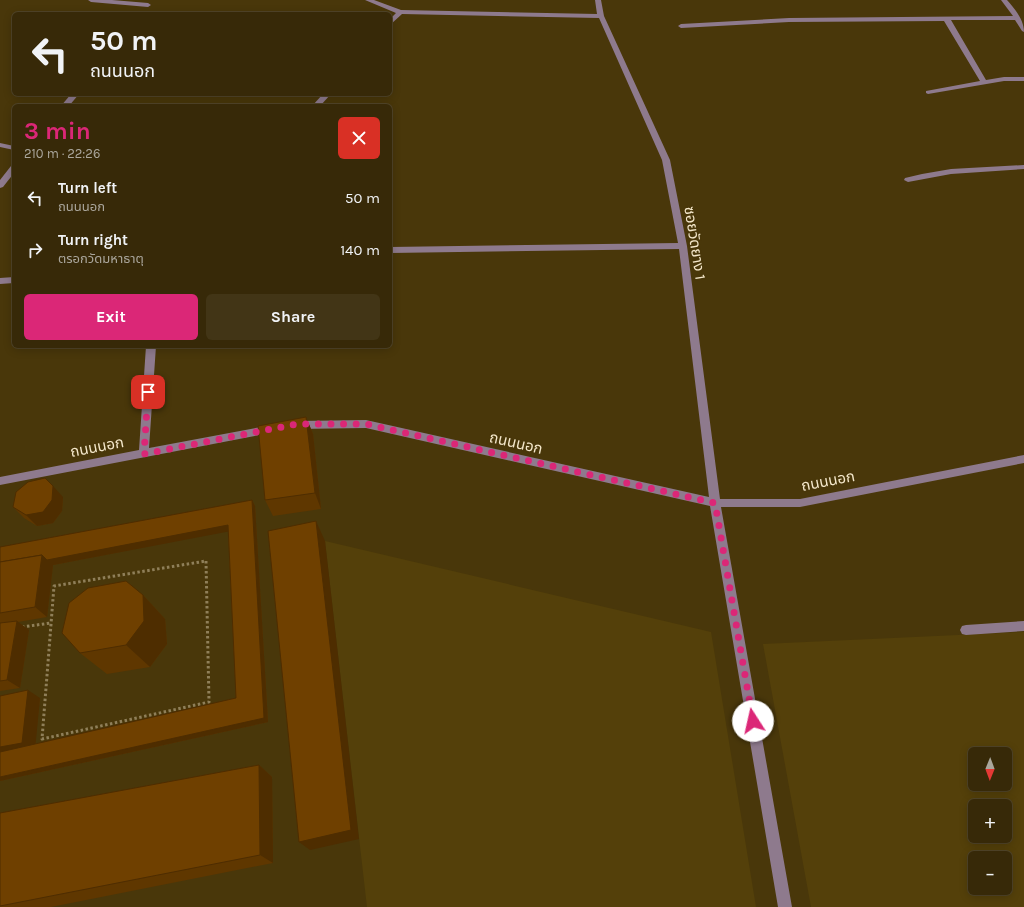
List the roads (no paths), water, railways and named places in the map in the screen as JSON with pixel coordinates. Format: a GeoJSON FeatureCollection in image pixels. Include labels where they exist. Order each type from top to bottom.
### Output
{"type":"FeatureCollection","features":[{"type":"Feature","properties":{"kind":"street"},"geometry":{"type":"LineString","coordinates":[[91,0],[148,5]]}},
{"type":"Feature","properties":{"kind":"street"},"geometry":{"type":"LineString","coordinates":[[368,0],[400,12],[601,16]]}},
{"type":"Feature","properties":{"kind":"street","name":"ซอยวัดยาง 1"},"geometry":{"type":"LineString","coordinates":[[598,0],[601,16],[666,160],[683,246],[715,503],[785,907]]}},
{"type":"Feature","properties":{"kind":"street"},"geometry":{"type":"LineString","coordinates":[[1004,0],[1011,8],[1024,30]]}},
{"type":"Feature","properties":{"kind":"street"},"geometry":{"type":"LineString","coordinates":[[392,21],[400,12]]}},
{"type":"Feature","properties":{"kind":"street"},"geometry":{"type":"LineString","coordinates":[[946,18],[984,82]]}},
{"type":"Feature","properties":{"kind":"street"},"geometry":{"type":"LineString","coordinates":[[681,26],[789,20],[1017,18]]}},
{"type":"Feature","properties":{"kind":"street"},"geometry":{"type":"LineString","coordinates":[[928,92],[1004,79],[1024,79]]}},
{"type":"Feature","properties":{"kind":"street"},"geometry":{"type":"LineString","coordinates":[[67,104],[73,96]]}},
{"type":"Feature","properties":{"kind":"street"},"geometry":{"type":"LineString","coordinates":[[318,104],[325,96]]}},
{"type":"Feature","properties":{"kind":"street"},"geometry":{"type":"LineString","coordinates":[[0,145],[12,148]]}},
{"type":"Feature","properties":{"kind":"street"},"geometry":{"type":"LineString","coordinates":[[908,180],[916,177],[958,172],[1024,167]]}},
{"type":"Feature","properties":{"kind":"street"},"geometry":{"type":"LineString","coordinates":[[0,185],[12,170]]}},
{"type":"Feature","properties":{"kind":"street"},"geometry":{"type":"LineString","coordinates":[[392,250],[683,246]]}},
{"type":"Feature","properties":{"kind":"street"},"geometry":{"type":"LineString","coordinates":[[0,281],[12,280]]}},
{"type":"Feature","properties":{"kind":"street"},"geometry":{"type":"LineString","coordinates":[[144,454],[151,348]]}},
{"type":"Feature","properties":{"kind":"street","name":"ถนนนอก"},"geometry":{"type":"LineString","coordinates":[[0,481],[297,424],[366,424],[715,503],[800,503],[1024,458]]}},
{"type":"Feature","properties":{"kind":"street"},"geometry":{"type":"LineString","coordinates":[[966,630],[1024,626]]}}]}
